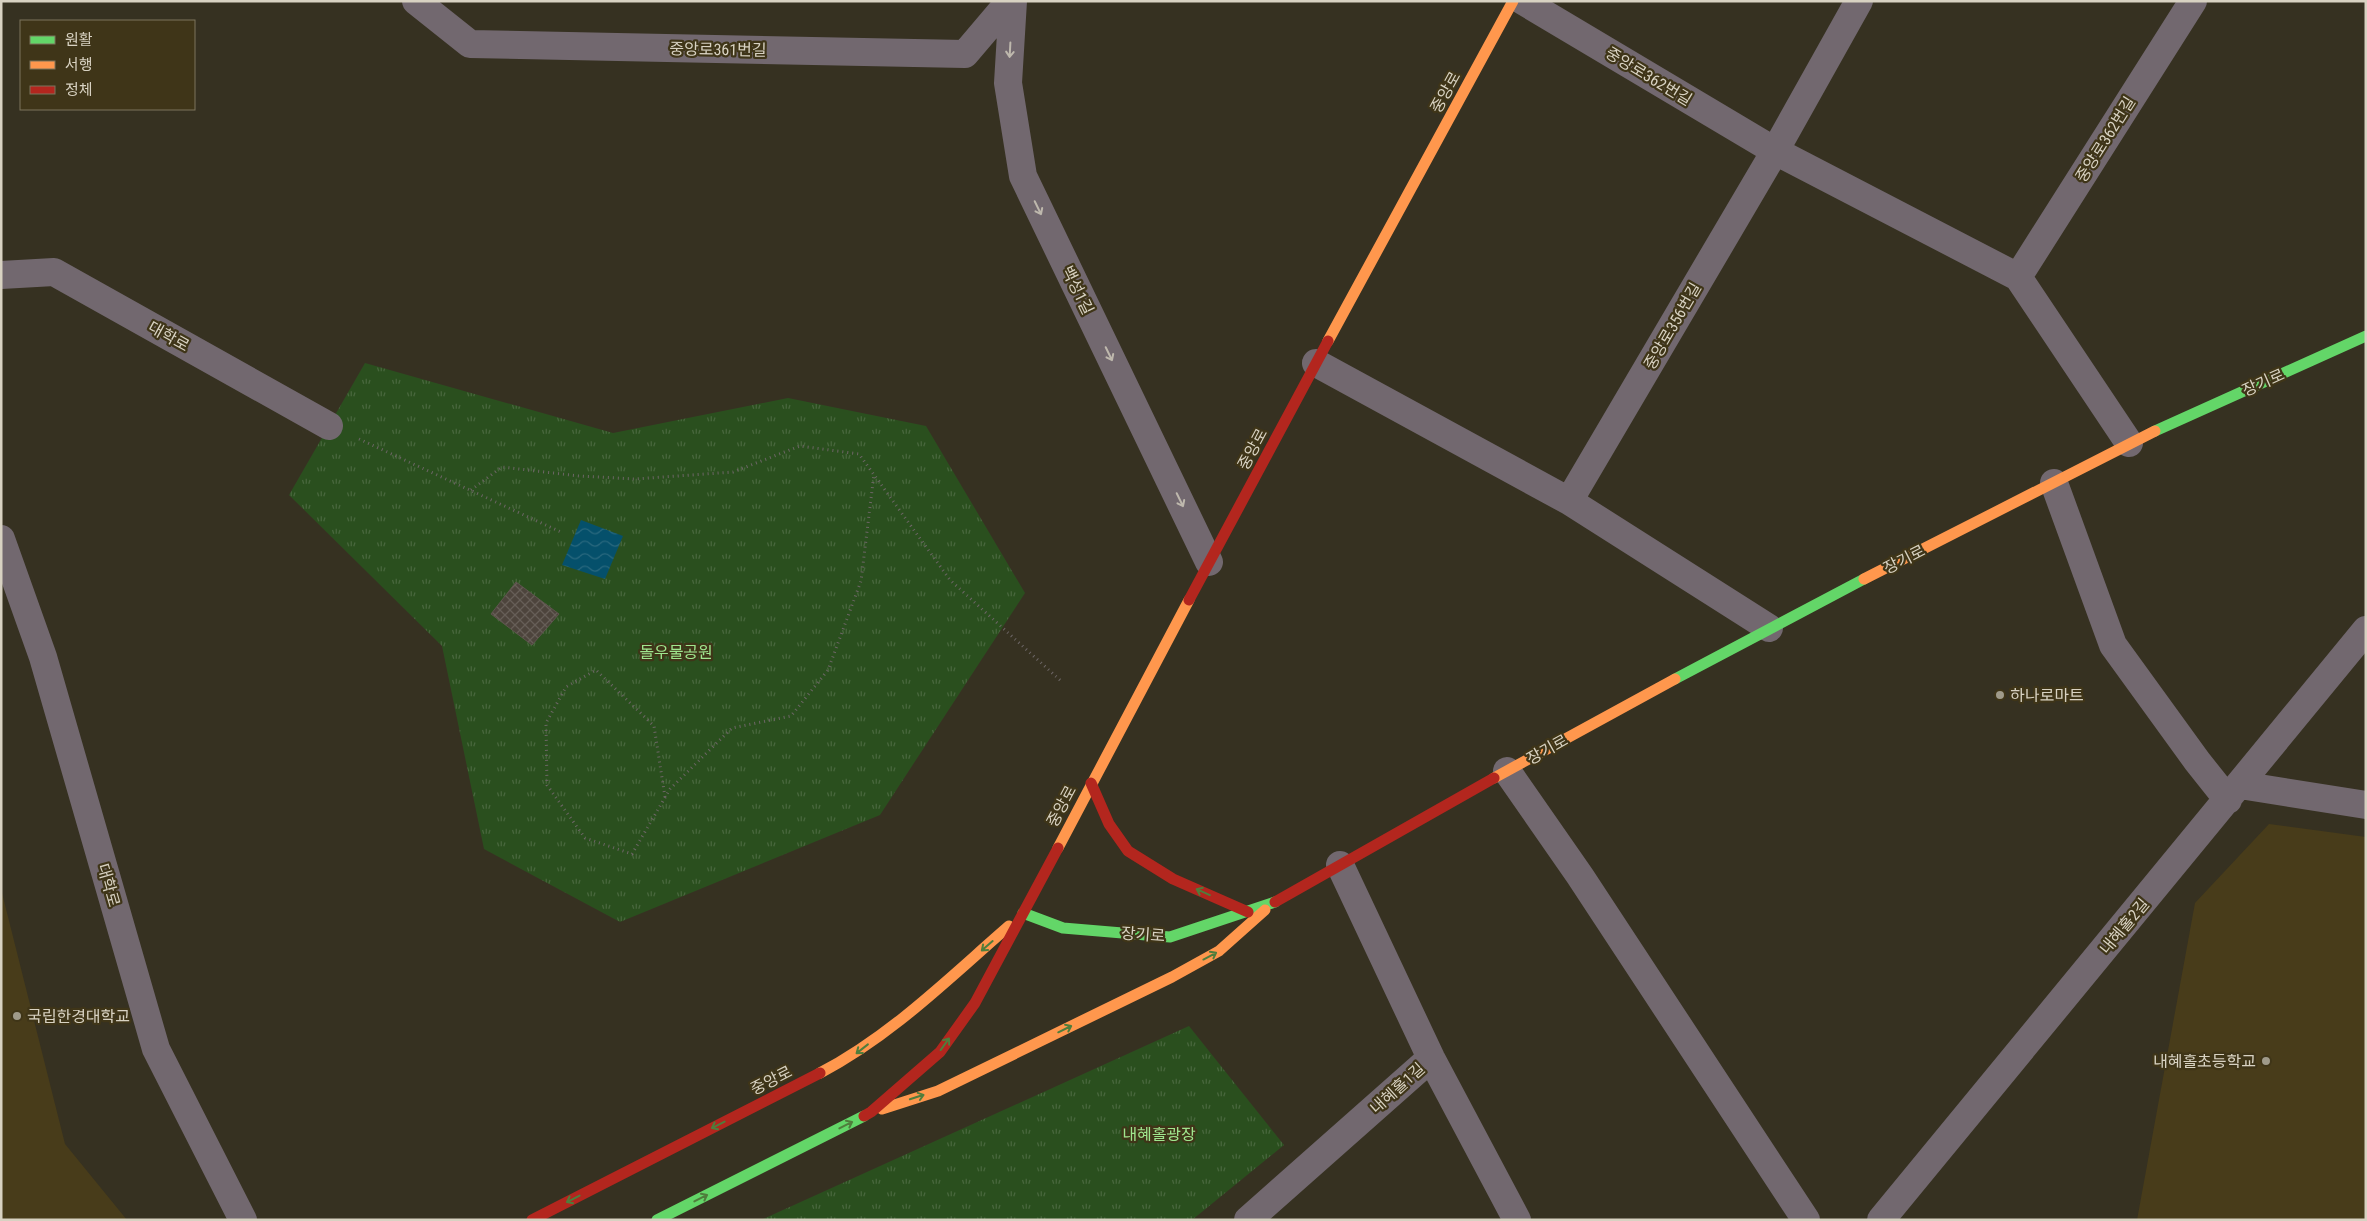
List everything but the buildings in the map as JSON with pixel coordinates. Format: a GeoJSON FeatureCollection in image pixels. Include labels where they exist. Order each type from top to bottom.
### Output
{"type":"FeatureCollection","features":[{"type":"Feature","properties":{"kind":"main road","name":"중앙로"},"geometry":{"type":"LineString","coordinates":[[657,1220],[871,1112],[940,1052],[975,1003],[1209,562],[1512,1]]}},
{"type":"Feature","properties":{"kind":"main road","name":"장기로"},"geometry":{"type":"LineString","coordinates":[[1023,913],[1063,928],[1170,937],[1272,904],[1507,771],[1769,628],[2129,443],[2366,336]]}},
{"type":"Feature","properties":{"kind":"main road"},"geometry":{"type":"LineString","coordinates":[[1091,783],[1109,824],[1128,851],[1173,879],[1248,912]]}},
{"type":"Feature","properties":{"kind":"main road"},"geometry":{"type":"LineString","coordinates":[[871,1112],[938,1091],[1172,977],[1219,951],[1272,904]]}},
{"type":"Feature","properties":{"kind":"main road","name":"중앙로"},"geometry":{"type":"LineString","coordinates":[[532,1220],[853,1056],[918,1006],[1023,913]]}},
{"type":"Feature","properties":{"kind":"street","name":"중앙로361번길"},"geometry":{"type":"LineString","coordinates":[[416,1],[470,44],[965,54],[1012,1]]}},
{"type":"Feature","properties":{"kind":"street","name":"백성1길"},"geometry":{"type":"LineString","coordinates":[[1012,1],[1008,83],[1023,176],[1209,562]]}},
{"type":"Feature","properties":{"kind":"street","name":"중앙로362번길"},"geometry":{"type":"LineString","coordinates":[[1523,1],[1775,151],[2018,277],[2129,443]]}},
{"type":"Feature","properties":{"kind":"street"},"geometry":{"type":"LineString","coordinates":[[1775,151],[1858,1]]}},
{"type":"Feature","properties":{"kind":"street","name":"중앙로362번길"},"geometry":{"type":"LineString","coordinates":[[2018,277],[2193,1]]}},
{"type":"Feature","properties":{"kind":"street","name":"중앙로356번길"},"geometry":{"type":"LineString","coordinates":[[1570,501],[1775,151]]}},
{"type":"Feature","properties":{"kind":"street","name":"대학로"},"geometry":{"type":"LineString","coordinates":[[1,275],[54,272],[329,426]]}},
{"type":"Feature","properties":{"kind":"street"},"geometry":{"type":"LineString","coordinates":[[1316,363],[1570,501],[1769,628]]}},
{"type":"Feature","properties":{"kind":"street"},"geometry":{"type":"LineString","coordinates":[[2054,483],[2113,645],[2197,761],[2234,793],[2366,804]]}},
{"type":"Feature","properties":{"kind":"street","name":"대학로"},"geometry":{"type":"LineString","coordinates":[[1,539],[43,657],[156,1049],[243,1220]]}},
{"type":"Feature","properties":{"kind":"street","name":"내혜홀2길"},"geometry":{"type":"LineString","coordinates":[[1881,1220],[2234,793],[2366,630]]}},
{"type":"Feature","properties":{"kind":"street"},"geometry":{"type":"LineString","coordinates":[[1507,771],[1580,876],[1806,1220]]}},
{"type":"Feature","properties":{"kind":"street"},"geometry":{"type":"LineString","coordinates":[[1340,865],[1431,1058]]}},
{"type":"Feature","properties":{"kind":"street","name":"내혜홀1길"},"geometry":{"type":"LineString","coordinates":[[1248,1220],[1431,1058],[1516,1220]]}},
{"type":"Feature","properties":{"kind":"path"},"geometry":{"type":"LineString","coordinates":[[329,426],[563,532]]}},
{"type":"Feature","properties":{"kind":"path"},"geometry":{"type":"LineString","coordinates":[[471,490],[502,468],[579,476],[635,479],[732,472],[800,446],[859,454],[950,580],[1061,681]]}},
{"type":"Feature","properties":{"kind":"path"},"geometry":{"type":"LineString","coordinates":[[665,797],[654,726],[596,670],[566,687],[546,723],[547,785],[586,838],[632,854],[665,797],[732,728],[791,716],[828,670],[861,581],[874,474]]}},
{"type":"Feature","properties":{"kind":"shaded area","name":"내혜홀초등학교"},"geometry":{"type":"Polygon","coordinates":[[[2269,824],[2366,837],[2366,1220],[2137,1220],[2195,903],[2269,824]]]}},
{"type":"Feature","properties":{"kind":"shaded area","name":"국립한경대학교"},"geometry":{"type":"Polygon","coordinates":[[[1,889],[65,1144],[127,1220],[1,1220],[1,889]]]}},
{"type":"Feature","properties":{"kind":"green space","name":"돌우물공원"},"geometry":{"type":"Polygon","coordinates":[[[365,363],[613,433],[788,398],[926,426],[1025,593],[880,815],[620,922],[484,849],[442,646],[289,495],[365,363]]]}},
{"type":"Feature","properties":{"kind":"green space","name":"내혜홀광장"},"geometry":{"type":"Polygon","coordinates":[[[1189,1026],[1284,1145],[1192,1220],[761,1220],[1189,1026]]]}},
{"type":"Feature","properties":{"kind":"water"},"geometry":{"type":"Polygon","coordinates":[[[581,520],[623,536],[605,579],[562,565],[581,520]]]}},
{"type":"Feature","properties":{"kind":"traffic: fast"},"geometry":{"type":"LineString","coordinates":[[2155,431],[2366,336]]}},
{"type":"Feature","properties":{"kind":"traffic: fast"},"geometry":{"type":"LineString","coordinates":[[1675,679],[1864,579]]}},
{"type":"Feature","properties":{"kind":"traffic: fast"},"geometry":{"type":"LineString","coordinates":[[1023,913],[1063,928],[1170,937],[1275,902]]}},
{"type":"Feature","properties":{"kind":"traffic: fast"},"geometry":{"type":"LineString","coordinates":[[657,1220],[864,1116]]}},
{"type":"Feature","properties":{"kind":"traffic: slow"},"geometry":{"type":"LineString","coordinates":[[1328,341],[1513,1]]}},
{"type":"Feature","properties":{"kind":"traffic: slow"},"geometry":{"type":"LineString","coordinates":[[1864,579],[2155,431]]}},
{"type":"Feature","properties":{"kind":"traffic: slow"},"geometry":{"type":"LineString","coordinates":[[1058,848],[1189,600]]}},
{"type":"Feature","properties":{"kind":"traffic: slow"},"geometry":{"type":"LineString","coordinates":[[1494,778],[1675,679]]}},
{"type":"Feature","properties":{"kind":"traffic: slow"},"geometry":{"type":"LineString","coordinates":[[882,1109],[938,1091],[1172,977],[1219,951],[1265,910]]}},
{"type":"Feature","properties":{"kind":"traffic: slow"},"geometry":{"type":"LineString","coordinates":[[820,1073],[871,1042],[895,1024],[942,986],[1009,926]]}},
{"type":"Feature","properties":{"kind":"traffic: jam"},"geometry":{"type":"LineString","coordinates":[[1189,600],[1328,341]]}},
{"type":"Feature","properties":{"kind":"traffic: jam"},"geometry":{"type":"LineString","coordinates":[[1275,902],[1494,778]]}},
{"type":"Feature","properties":{"kind":"traffic: jam"},"geometry":{"type":"LineString","coordinates":[[1091,783],[1109,824],[1128,851],[1173,879],[1248,912]]}},
{"type":"Feature","properties":{"kind":"traffic: jam"},"geometry":{"type":"LineString","coordinates":[[864,1116],[940,1052],[975,1003],[1058,848]]}},
{"type":"Feature","properties":{"kind":"traffic: jam"},"geometry":{"type":"LineString","coordinates":[[532,1220],[820,1073]]}},
{"type":"Feature","properties":{"kind":"place","name":"하나로마트"},"geometry":{"type":"Point","coordinates":[2000,695]}},
{"type":"Feature","properties":{"kind":"place","name":"국립한경대학교"},"geometry":{"type":"Point","coordinates":[17,1016]}},
{"type":"Feature","properties":{"kind":"place","name":"내혜홀초등학교"},"geometry":{"type":"Point","coordinates":[2266,1061]}}]}
